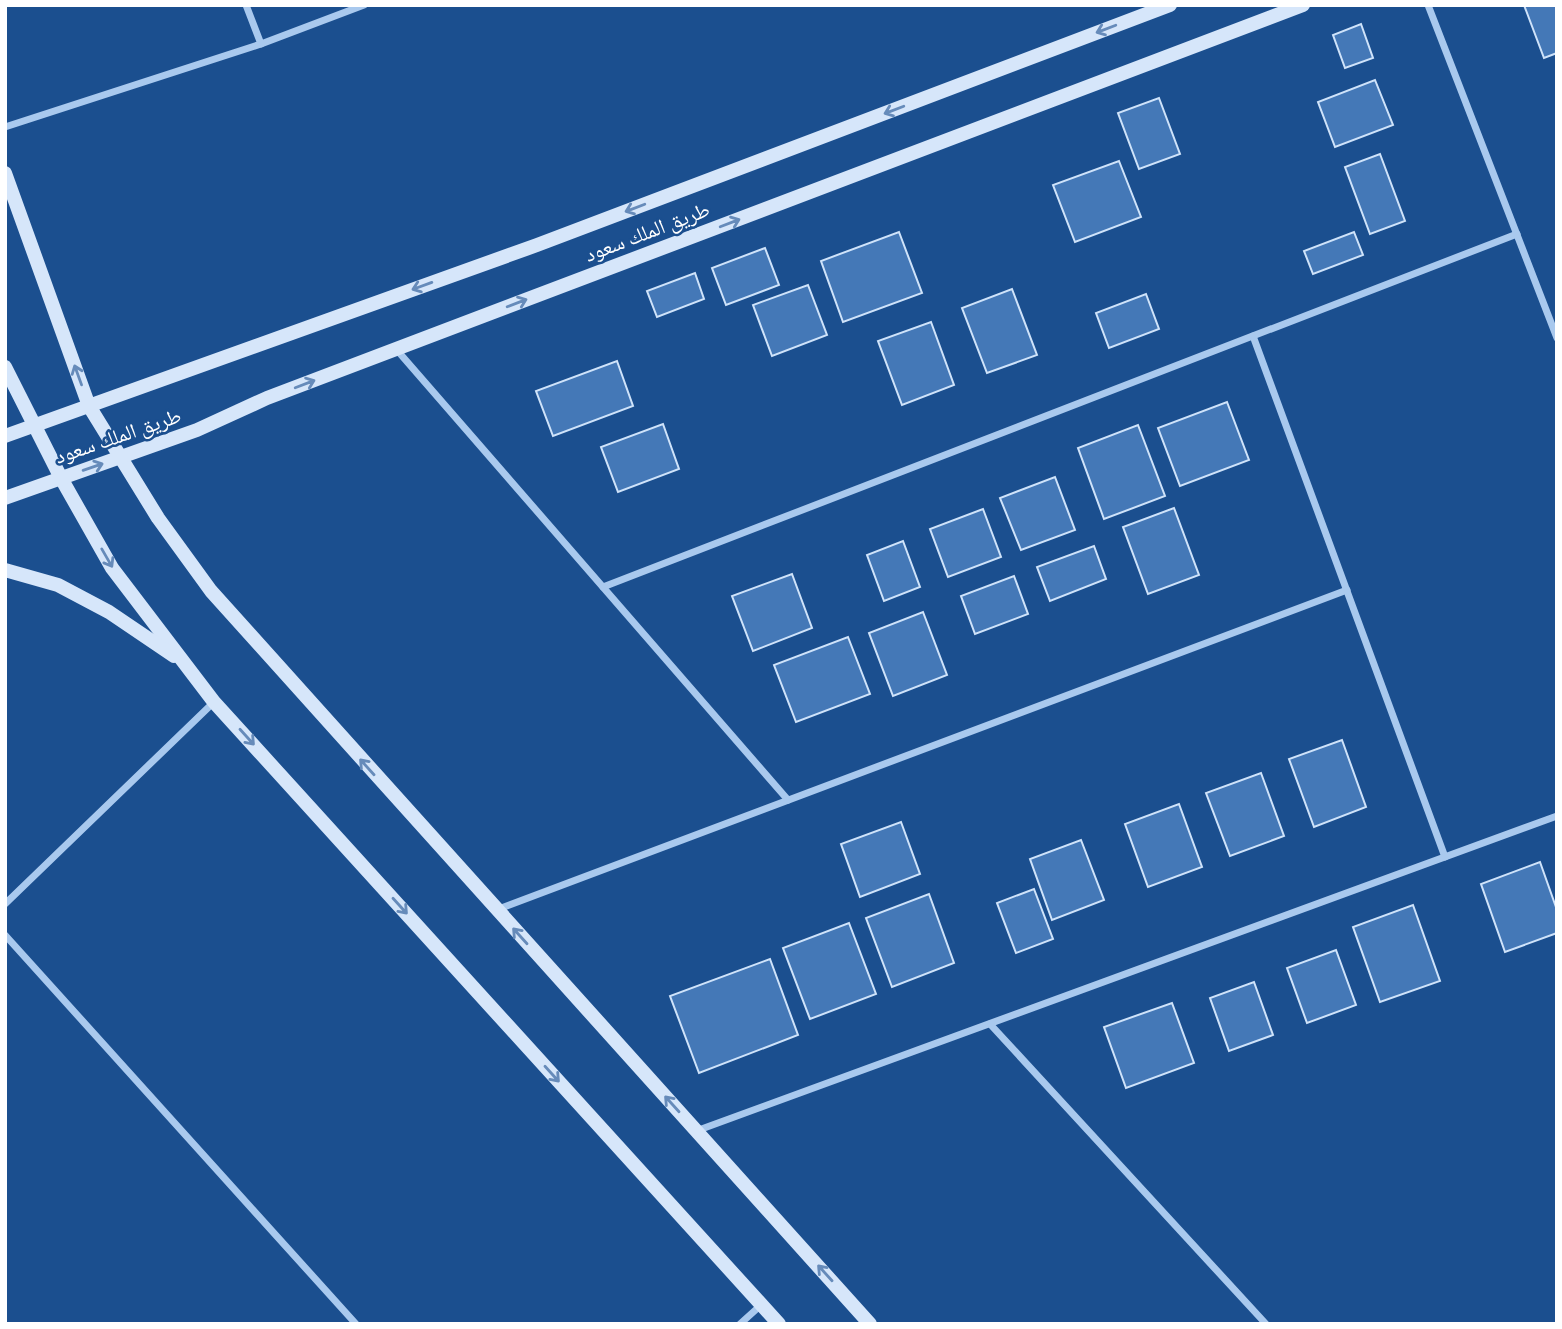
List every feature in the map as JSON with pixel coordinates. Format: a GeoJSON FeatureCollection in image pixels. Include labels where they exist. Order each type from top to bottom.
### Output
{"type":"FeatureCollection","features":[{"type":"Feature","properties":{"kind":"street"},"geometry":{"type":"LineString","coordinates":[[246,5],[261,44]]}},
{"type":"Feature","properties":{"kind":"street"},"geometry":{"type":"LineString","coordinates":[[5,127],[261,44],[364,5]]}},
{"type":"Feature","properties":{"kind":"street","name":"طريق الملك سعود"},"geometry":{"type":"LineString","coordinates":[[5,498],[197,430],[267,398],[1303,5]]}},
{"type":"Feature","properties":{"kind":"street"},"geometry":{"type":"LineString","coordinates":[[1428,5],[1557,338]]}},
{"type":"Feature","properties":{"kind":"street","name":"طريق الملك سعود"},"geometry":{"type":"LineString","coordinates":[[5,436],[537,245],[1162,7]]}},
{"type":"Feature","properties":{"kind":"street"},"geometry":{"type":"LineString","coordinates":[[5,173],[89,406],[120,457],[211,591],[870,1324]]}},
{"type":"Feature","properties":{"kind":"street"},"geometry":{"type":"LineString","coordinates":[[603,587],[1517,234]]}},
{"type":"Feature","properties":{"kind":"street"},"geometry":{"type":"LineString","coordinates":[[1253,336],[1445,857]]}},
{"type":"Feature","properties":{"kind":"street"},"geometry":{"type":"LineString","coordinates":[[396,349],[788,800]]}},
{"type":"Feature","properties":{"kind":"street"},"geometry":{"type":"LineString","coordinates":[[5,367],[61,478],[112,568],[214,702],[779,1324]]}},
{"type":"Feature","properties":{"kind":"street"},"geometry":{"type":"LineString","coordinates":[[5,570],[58,585],[109,612],[186,664]]}},
{"type":"Feature","properties":{"kind":"street"},"geometry":{"type":"LineString","coordinates":[[496,910],[1347,590]]}},
{"type":"Feature","properties":{"kind":"street"},"geometry":{"type":"LineString","coordinates":[[5,904],[214,702]]}},
{"type":"Feature","properties":{"kind":"street"},"geometry":{"type":"LineString","coordinates":[[696,1131],[1557,816]]}},
{"type":"Feature","properties":{"kind":"street"},"geometry":{"type":"LineString","coordinates":[[5,936],[356,1324]]}},
{"type":"Feature","properties":{"kind":"street"},"geometry":{"type":"LineString","coordinates":[[990,1024],[1266,1324]]}},
{"type":"Feature","properties":{"kind":"street"},"geometry":{"type":"LineString","coordinates":[[740,1324],[761,1304]]}},
{"type":"Feature","properties":{"kind":"building"},"geometry":{"type":"Polygon","coordinates":[[[1524,5],[1557,5],[1557,53],[1544,58],[1524,5]]]}},
{"type":"Feature","properties":{"kind":"building"},"geometry":{"type":"Polygon","coordinates":[[[1361,24],[1373,58],[1345,68],[1333,35],[1361,24]]]}},
{"type":"Feature","properties":{"kind":"building"},"geometry":{"type":"Polygon","coordinates":[[[1375,80],[1393,125],[1335,147],[1318,102],[1375,80]]]}},
{"type":"Feature","properties":{"kind":"building"},"geometry":{"type":"Polygon","coordinates":[[[1159,98],[1180,154],[1139,169],[1118,113],[1159,98]]]}},
{"type":"Feature","properties":{"kind":"building"},"geometry":{"type":"Polygon","coordinates":[[[1380,154],[1405,221],[1370,234],[1345,167],[1380,154]]]}},
{"type":"Feature","properties":{"kind":"building"},"geometry":{"type":"Polygon","coordinates":[[[1119,161],[1141,217],[1075,242],[1053,185],[1119,161]]]}},
{"type":"Feature","properties":{"kind":"building"},"geometry":{"type":"Polygon","coordinates":[[[899,232],[922,293],[843,322],[821,261],[899,232]]]}},
{"type":"Feature","properties":{"kind":"building"},"geometry":{"type":"Polygon","coordinates":[[[1354,232],[1363,255],[1313,274],[1304,251],[1354,232]]]}},
{"type":"Feature","properties":{"kind":"building"},"geometry":{"type":"Polygon","coordinates":[[[765,248],[779,285],[726,305],[712,268],[765,248]]]}},
{"type":"Feature","properties":{"kind":"building"},"geometry":{"type":"Polygon","coordinates":[[[695,273],[704,299],[657,317],[647,291],[695,273]]]}},
{"type":"Feature","properties":{"kind":"building"},"geometry":{"type":"Polygon","coordinates":[[[808,285],[827,335],[772,356],[753,305],[808,285]]]}},
{"type":"Feature","properties":{"kind":"building"},"geometry":{"type":"Polygon","coordinates":[[[1012,289],[1037,355],[987,373],[962,308],[1012,289]]]}},
{"type":"Feature","properties":{"kind":"building"},"geometry":{"type":"Polygon","coordinates":[[[1146,294],[1159,329],[1109,348],[1096,313],[1146,294]]]}},
{"type":"Feature","properties":{"kind":"building"},"geometry":{"type":"Polygon","coordinates":[[[931,322],[954,385],[902,405],[878,341],[931,322]]]}},
{"type":"Feature","properties":{"kind":"building"},"geometry":{"type":"Polygon","coordinates":[[[617,361],[633,406],[553,436],[536,391],[617,361]]]}},
{"type":"Feature","properties":{"kind":"building"},"geometry":{"type":"Polygon","coordinates":[[[1227,402],[1249,460],[1180,486],[1158,428],[1227,402]]]}},
{"type":"Feature","properties":{"kind":"building"},"geometry":{"type":"Polygon","coordinates":[[[663,424],[679,469],[618,492],[601,447],[663,424]]]}},
{"type":"Feature","properties":{"kind":"building"},"geometry":{"type":"Polygon","coordinates":[[[1138,425],[1165,496],[1104,519],[1078,448],[1138,425]]]}},
{"type":"Feature","properties":{"kind":"building"},"geometry":{"type":"Polygon","coordinates":[[[1055,477],[1075,530],[1021,550],[1000,498],[1055,477]]]}},
{"type":"Feature","properties":{"kind":"building"},"geometry":{"type":"Polygon","coordinates":[[[1174,508],[1199,575],[1148,594],[1123,527],[1174,508]]]}},
{"type":"Feature","properties":{"kind":"building"},"geometry":{"type":"Polygon","coordinates":[[[983,509],[1001,557],[948,577],[930,529],[983,509]]]}},
{"type":"Feature","properties":{"kind":"building"},"geometry":{"type":"Polygon","coordinates":[[[903,541],[920,587],[884,601],[867,555],[903,541]]]}},
{"type":"Feature","properties":{"kind":"building"},"geometry":{"type":"Polygon","coordinates":[[[1094,546],[1106,579],[1050,601],[1037,567],[1094,546]]]}},
{"type":"Feature","properties":{"kind":"building"},"geometry":{"type":"Polygon","coordinates":[[[792,574],[812,628],[753,651],[732,596],[792,574]]]}},
{"type":"Feature","properties":{"kind":"building"},"geometry":{"type":"Polygon","coordinates":[[[1014,576],[1028,614],[975,634],[961,596],[1014,576]]]}},
{"type":"Feature","properties":{"kind":"building"},"geometry":{"type":"Polygon","coordinates":[[[923,612],[947,675],[893,696],[869,633],[923,612]]]}},
{"type":"Feature","properties":{"kind":"building"},"geometry":{"type":"Polygon","coordinates":[[[848,637],[870,694],[796,722],[774,665],[848,637]]]}},
{"type":"Feature","properties":{"kind":"building"},"geometry":{"type":"Polygon","coordinates":[[[1342,740],[1366,807],[1314,827],[1289,759],[1342,740]]]}},
{"type":"Feature","properties":{"kind":"building"},"geometry":{"type":"Polygon","coordinates":[[[1261,773],[1284,836],[1230,856],[1206,793],[1261,773]]]}},
{"type":"Feature","properties":{"kind":"building"},"geometry":{"type":"Polygon","coordinates":[[[1179,804],[1202,867],[1148,887],[1125,824],[1179,804]]]}},
{"type":"Feature","properties":{"kind":"building"},"geometry":{"type":"Polygon","coordinates":[[[901,822],[920,874],[860,897],[841,844],[901,822]]]}},
{"type":"Feature","properties":{"kind":"building"},"geometry":{"type":"Polygon","coordinates":[[[1081,840],[1104,900],[1052,920],[1030,859],[1081,840]]]}},
{"type":"Feature","properties":{"kind":"building"},"geometry":{"type":"Polygon","coordinates":[[[1540,862],[1557,910],[1557,933],[1505,952],[1481,884],[1540,862]]]}},
{"type":"Feature","properties":{"kind":"building"},"geometry":{"type":"Polygon","coordinates":[[[1034,889],[1053,939],[1016,953],[997,903],[1034,889]]]}},
{"type":"Feature","properties":{"kind":"building"},"geometry":{"type":"Polygon","coordinates":[[[929,894],[954,963],[892,987],[866,918],[929,894]]]}},
{"type":"Feature","properties":{"kind":"building"},"geometry":{"type":"Polygon","coordinates":[[[1413,905],[1440,981],[1380,1002],[1353,927],[1413,905]]]}},
{"type":"Feature","properties":{"kind":"building"},"geometry":{"type":"Polygon","coordinates":[[[849,923],[876,994],[810,1019],[783,948],[849,923]]]}},
{"type":"Feature","properties":{"kind":"building"},"geometry":{"type":"Polygon","coordinates":[[[1336,950],[1356,1005],[1307,1023],[1287,968],[1336,950]]]}},
{"type":"Feature","properties":{"kind":"building"},"geometry":{"type":"Polygon","coordinates":[[[770,959],[798,1035],[699,1073],[670,996],[770,959]]]}},
{"type":"Feature","properties":{"kind":"building"},"geometry":{"type":"Polygon","coordinates":[[[1254,982],[1273,1035],[1229,1051],[1210,998],[1254,982]]]}},
{"type":"Feature","properties":{"kind":"building"},"geometry":{"type":"Polygon","coordinates":[[[1172,1003],[1194,1063],[1126,1088],[1104,1027],[1172,1003]]]}}]}
